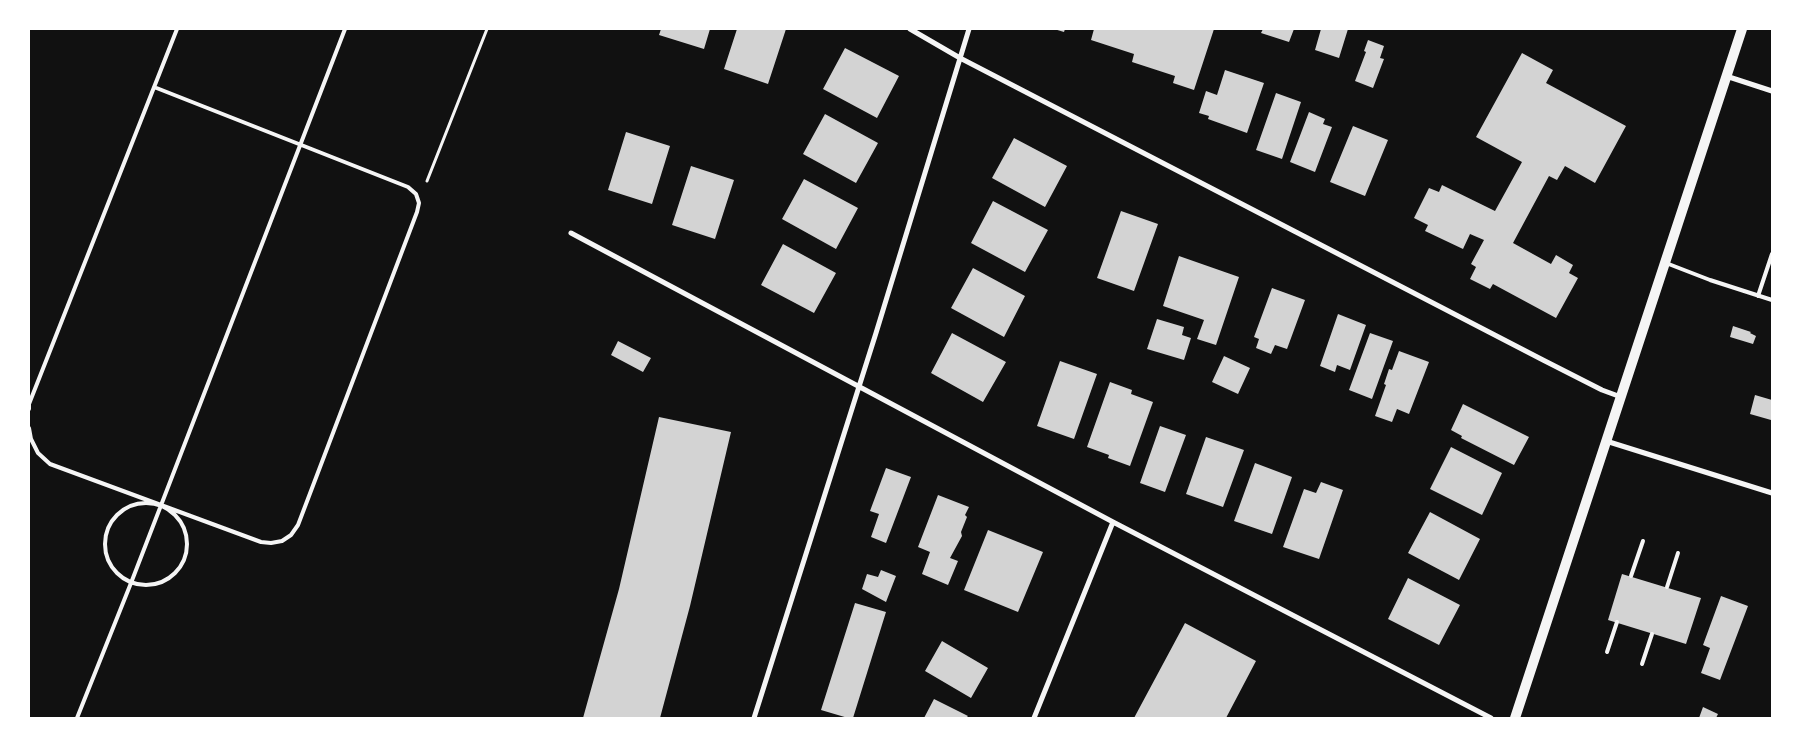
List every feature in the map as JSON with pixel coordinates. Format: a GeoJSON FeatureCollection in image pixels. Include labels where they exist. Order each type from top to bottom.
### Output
{"type":"FeatureCollection","features":[{"type":"Feature","properties":{"kind":"main road"},"geometry":{"type":"LineString","coordinates":[[1515,718],[1742,29]]}},
{"type":"Feature","properties":{"kind":"street"},"geometry":{"type":"LineString","coordinates":[[910,29],[960,58],[1602,390],[1621,397]]}},
{"type":"Feature","properties":{"kind":"street"},"geometry":{"type":"LineString","coordinates":[[754,718],[969,29]]}},
{"type":"Feature","properties":{"kind":"street"},"geometry":{"type":"LineString","coordinates":[[1726,76],[1772,91]]}},
{"type":"Feature","properties":{"kind":"street"},"geometry":{"type":"LineString","coordinates":[[571,233],[1113,522],[1491,718]]}},
{"type":"Feature","properties":{"kind":"street"},"geometry":{"type":"LineString","coordinates":[[1606,441],[1772,493]]}},
{"type":"Feature","properties":{"kind":"street"},"geometry":{"type":"LineString","coordinates":[[1034,718],[1113,522]]}},
{"type":"Feature","properties":{"kind":"lane"},"geometry":{"type":"LineString","coordinates":[[29,409],[177,29]]}},
{"type":"Feature","properties":{"kind":"lane"},"geometry":{"type":"LineString","coordinates":[[77,718],[346,29]]}},
{"type":"Feature","properties":{"kind":"lane"},"geometry":{"type":"LineString","coordinates":[[29,428],[31,439],[38,453],[50,464],[261,542],[272,543],[282,541],[291,535],[298,524],[417,212],[418,202],[416,194],[408,187],[154,87]]}},
{"type":"Feature","properties":{"kind":"lane"},"geometry":{"type":"LineString","coordinates":[[1758,296],[1772,254]]}},
{"type":"Feature","properties":{"kind":"lane"},"geometry":{"type":"LineString","coordinates":[[1665,263],[1772,300]]}},
{"type":"Feature","properties":{"kind":"lane"},"geometry":{"type":"LineString","coordinates":[[148,504],[160,506],[172,512],[180,522],[185,534],[184,559],[178,570],[168,579],[143,585],[131,583],[120,576],[112,567],[107,555],[105,542],[108,530],[114,518],[124,510],[135,505],[148,504]]}},
{"type":"Feature","properties":{"kind":"lane"},"geometry":{"type":"LineString","coordinates":[[1631,576],[1643,541]]}},
{"type":"Feature","properties":{"kind":"lane"},"geometry":{"type":"LineString","coordinates":[[1666,587],[1678,553]]}},
{"type":"Feature","properties":{"kind":"lane"},"geometry":{"type":"LineString","coordinates":[[1607,652],[1616,622]]}},
{"type":"Feature","properties":{"kind":"lane"},"geometry":{"type":"LineString","coordinates":[[1642,664],[1652,634]]}},
{"type":"Feature","properties":{"kind":"path"},"geometry":{"type":"LineString","coordinates":[[418,202],[487,29]]}},
{"type":"Feature","properties":{"kind":"building"},"geometry":{"type":"Polygon","coordinates":[[[661,29],[710,29],[704,49],[659,35],[661,29]]]}},
{"type":"Feature","properties":{"kind":"building"},"geometry":{"type":"Polygon","coordinates":[[[737,29],[786,29],[768,84],[724,69],[737,29]]]}},
{"type":"Feature","properties":{"kind":"building"},"geometry":{"type":"Polygon","coordinates":[[[1054,29],[1065,29],[1064,32],[1054,29]]]}},
{"type":"Feature","properties":{"kind":"building"},"geometry":{"type":"Polygon","coordinates":[[[1094,29],[1214,29],[1194,90],[1173,83],[1175,76],[1132,62],[1134,54],[1091,40],[1094,29]]]}},
{"type":"Feature","properties":{"kind":"building"},"geometry":{"type":"Polygon","coordinates":[[[1263,29],[1294,29],[1289,42],[1261,33],[1263,29]]]}},
{"type":"Feature","properties":{"kind":"building"},"geometry":{"type":"Polygon","coordinates":[[[1321,29],[1348,29],[1339,58],[1315,50],[1321,29]]]}},
{"type":"Feature","properties":{"kind":"building"},"geometry":{"type":"Polygon","coordinates":[[[1368,40],[1384,46],[1380,58],[1384,59],[1373,88],[1355,81],[1366,52],[1364,51],[1368,40]]]}},
{"type":"Feature","properties":{"kind":"building"},"geometry":{"type":"Polygon","coordinates":[[[845,48],[899,76],[877,118],[823,89],[845,48]]]}},
{"type":"Feature","properties":{"kind":"building"},"geometry":{"type":"Polygon","coordinates":[[[1522,53],[1553,70],[1546,83],[1626,126],[1595,183],[1565,166],[1557,180],[1549,176],[1513,243],[1551,264],[1556,255],[1573,265],[1569,273],[1578,278],[1556,318],[1493,284],[1490,289],[1470,279],[1476,267],[1471,264],[1484,240],[1470,234],[1463,249],[1425,231],[1428,225],[1414,218],[1429,188],[1439,192],[1442,185],[1495,211],[1522,162],[1476,137],[1522,53]]]}},
{"type":"Feature","properties":{"kind":"building"},"geometry":{"type":"Polygon","coordinates":[[[1225,70],[1264,83],[1247,133],[1208,119],[1209,116],[1199,113],[1206,91],[1217,95],[1225,70]]]}},
{"type":"Feature","properties":{"kind":"building"},"geometry":{"type":"Polygon","coordinates":[[[1276,93],[1301,102],[1282,159],[1256,150],[1276,93]]]}},
{"type":"Feature","properties":{"kind":"building"},"geometry":{"type":"Polygon","coordinates":[[[1309,112],[1325,119],[1323,124],[1332,127],[1315,172],[1290,162],[1309,112]]]}},
{"type":"Feature","properties":{"kind":"building"},"geometry":{"type":"Polygon","coordinates":[[[825,114],[878,143],[856,183],[803,154],[825,114]]]}},
{"type":"Feature","properties":{"kind":"building"},"geometry":{"type":"Polygon","coordinates":[[[1353,126],[1388,140],[1365,196],[1330,182],[1353,126]]]}},
{"type":"Feature","properties":{"kind":"building"},"geometry":{"type":"Polygon","coordinates":[[[626,132],[670,146],[652,204],[608,190],[626,132]]]}},
{"type":"Feature","properties":{"kind":"building"},"geometry":{"type":"Polygon","coordinates":[[[1014,138],[1067,166],[1045,207],[992,178],[1014,138]]]}},
{"type":"Feature","properties":{"kind":"building"},"geometry":{"type":"Polygon","coordinates":[[[691,166],[734,180],[715,239],[672,225],[691,166]]]}},
{"type":"Feature","properties":{"kind":"building"},"geometry":{"type":"Polygon","coordinates":[[[804,179],[858,208],[836,249],[782,219],[804,179]]]}},
{"type":"Feature","properties":{"kind":"building"},"geometry":{"type":"Polygon","coordinates":[[[993,201],[1048,230],[1025,272],[971,243],[993,201]]]}},
{"type":"Feature","properties":{"kind":"building"},"geometry":{"type":"Polygon","coordinates":[[[1121,211],[1158,224],[1134,291],[1097,278],[1121,211]]]}},
{"type":"Feature","properties":{"kind":"building"},"geometry":{"type":"Polygon","coordinates":[[[783,244],[836,273],[814,313],[761,285],[783,244]]]}},
{"type":"Feature","properties":{"kind":"building"},"geometry":{"type":"Polygon","coordinates":[[[1179,256],[1239,277],[1216,345],[1197,339],[1204,320],[1163,306],[1179,256]]]}},
{"type":"Feature","properties":{"kind":"building"},"geometry":{"type":"Polygon","coordinates":[[[973,268],[1025,296],[1004,337],[951,308],[973,268]]]}},
{"type":"Feature","properties":{"kind":"building"},"geometry":{"type":"Polygon","coordinates":[[[1272,288],[1305,300],[1287,349],[1275,345],[1271,354],[1256,348],[1259,339],[1254,337],[1272,288]]]}},
{"type":"Feature","properties":{"kind":"building"},"geometry":{"type":"Polygon","coordinates":[[[1338,314],[1366,325],[1350,370],[1337,365],[1335,372],[1320,366],[1338,314]]]}},
{"type":"Feature","properties":{"kind":"building"},"geometry":{"type":"Polygon","coordinates":[[[1157,319],[1184,327],[1182,335],[1191,338],[1184,360],[1147,349],[1157,319]]]}},
{"type":"Feature","properties":{"kind":"building"},"geometry":{"type":"Polygon","coordinates":[[[1733,326],[1751,332],[1756,336],[1753,344],[1730,337],[1733,326]]]}},
{"type":"Feature","properties":{"kind":"building"},"geometry":{"type":"Polygon","coordinates":[[[952,333],[1006,362],[983,402],[931,373],[952,333]]]}},
{"type":"Feature","properties":{"kind":"building"},"geometry":{"type":"Polygon","coordinates":[[[1370,333],[1393,341],[1372,399],[1349,390],[1370,333]]]}},
{"type":"Feature","properties":{"kind":"building"},"geometry":{"type":"Polygon","coordinates":[[[618,341],[651,358],[643,372],[611,355],[618,341]]]}},
{"type":"Feature","properties":{"kind":"building"},"geometry":{"type":"Polygon","coordinates":[[[1399,351],[1429,362],[1409,414],[1397,409],[1392,422],[1375,416],[1386,385],[1384,384],[1389,369],[1392,370],[1399,351]]]}},
{"type":"Feature","properties":{"kind":"building"},"geometry":{"type":"Polygon","coordinates":[[[1224,356],[1250,368],[1238,394],[1212,382],[1224,356]]]}},
{"type":"Feature","properties":{"kind":"building"},"geometry":{"type":"Polygon","coordinates":[[[1060,361],[1097,374],[1074,439],[1037,426],[1060,361]]]}},
{"type":"Feature","properties":{"kind":"building"},"geometry":{"type":"Polygon","coordinates":[[[1110,382],[1132,390],[1131,394],[1153,402],[1130,466],[1108,458],[1109,455],[1087,447],[1110,382]]]}},
{"type":"Feature","properties":{"kind":"building"},"geometry":{"type":"Polygon","coordinates":[[[1755,395],[1772,400],[1771,420],[1750,414],[1755,395]]]}},
{"type":"Feature","properties":{"kind":"building"},"geometry":{"type":"Polygon","coordinates":[[[1463,404],[1529,437],[1514,465],[1461,438],[1462,436],[1451,430],[1463,404]]]}},
{"type":"Feature","properties":{"kind":"building"},"geometry":{"type":"Polygon","coordinates":[[[659,417],[731,432],[690,606],[660,718],[583,718],[619,589],[659,417]]]}},
{"type":"Feature","properties":{"kind":"building"},"geometry":{"type":"Polygon","coordinates":[[[1160,426],[1186,435],[1165,492],[1140,483],[1160,426]]]}},
{"type":"Feature","properties":{"kind":"building"},"geometry":{"type":"Polygon","coordinates":[[[1206,437],[1244,450],[1223,507],[1186,494],[1206,437]]]}},
{"type":"Feature","properties":{"kind":"building"},"geometry":{"type":"Polygon","coordinates":[[[1451,447],[1502,473],[1482,515],[1430,489],[1451,447]]]}},
{"type":"Feature","properties":{"kind":"building"},"geometry":{"type":"Polygon","coordinates":[[[1255,463],[1292,477],[1272,534],[1234,521],[1255,463]]]}},
{"type":"Feature","properties":{"kind":"building"},"geometry":{"type":"Polygon","coordinates":[[[886,468],[911,477],[886,543],[871,537],[879,514],[870,511],[886,468]]]}},
{"type":"Feature","properties":{"kind":"building"},"geometry":{"type":"Polygon","coordinates":[[[1321,482],[1343,490],[1319,559],[1283,547],[1304,489],[1316,493],[1321,482]]]}},
{"type":"Feature","properties":{"kind":"building"},"geometry":{"type":"Polygon","coordinates":[[[938,495],[969,507],[965,515],[967,517],[961,532],[962,536],[950,558],[958,561],[948,585],[922,574],[930,552],[918,547],[938,495]]]}},
{"type":"Feature","properties":{"kind":"building"},"geometry":{"type":"Polygon","coordinates":[[[1430,512],[1480,539],[1459,580],[1408,553],[1430,512]]]}},
{"type":"Feature","properties":{"kind":"building"},"geometry":{"type":"Polygon","coordinates":[[[988,530],[1043,552],[1018,612],[964,590],[988,530]]]}},
{"type":"Feature","properties":{"kind":"building"},"geometry":{"type":"Polygon","coordinates":[[[881,570],[896,576],[886,602],[862,589],[867,574],[878,577],[881,570]]]}},
{"type":"Feature","properties":{"kind":"building"},"geometry":{"type":"Polygon","coordinates":[[[1622,574],[1701,598],[1686,644],[1608,620],[1622,574]]]}},
{"type":"Feature","properties":{"kind":"building"},"geometry":{"type":"Polygon","coordinates":[[[1408,578],[1460,605],[1439,645],[1388,619],[1408,578]]]}},
{"type":"Feature","properties":{"kind":"building"},"geometry":{"type":"Polygon","coordinates":[[[1721,596],[1748,606],[1720,680],[1701,673],[1710,648],[1703,645],[1721,596]]]}},
{"type":"Feature","properties":{"kind":"building"},"geometry":{"type":"Polygon","coordinates":[[[855,603],[886,612],[853,718],[848,718],[821,710],[855,603]]]}},
{"type":"Feature","properties":{"kind":"building"},"geometry":{"type":"Polygon","coordinates":[[[1185,623],[1256,661],[1226,718],[1134,718],[1185,623]]]}},
{"type":"Feature","properties":{"kind":"building"},"geometry":{"type":"Polygon","coordinates":[[[942,641],[988,668],[971,698],[925,671],[942,641]]]}},
{"type":"Feature","properties":{"kind":"building"},"geometry":{"type":"Polygon","coordinates":[[[934,699],[968,716],[966,718],[924,718],[934,699]]]}},
{"type":"Feature","properties":{"kind":"building"},"geometry":{"type":"Polygon","coordinates":[[[1703,707],[1718,714],[1716,718],[1699,718],[1703,707]]]}}]}
